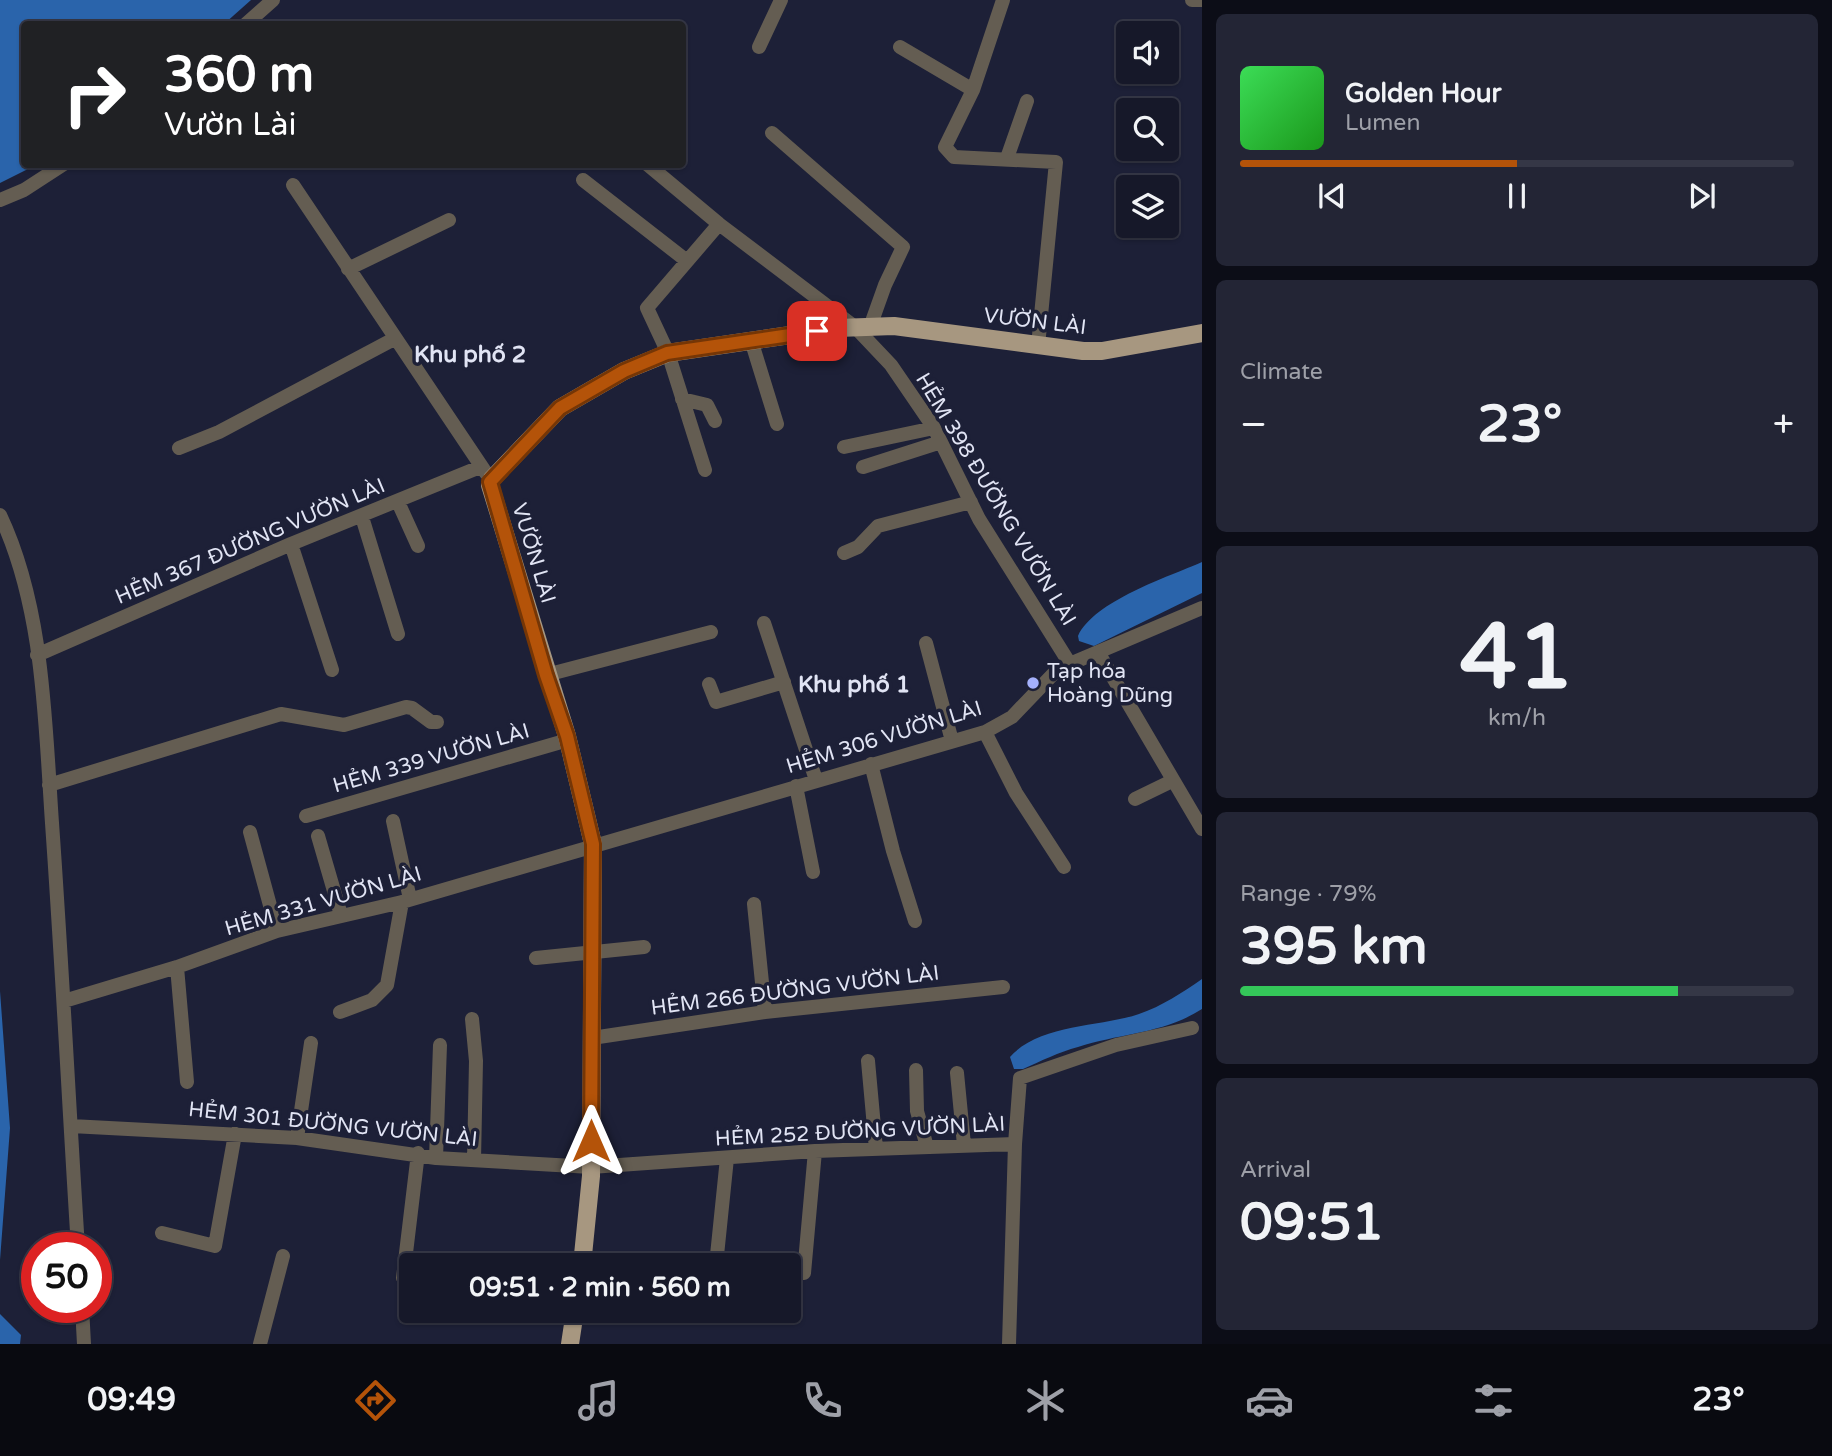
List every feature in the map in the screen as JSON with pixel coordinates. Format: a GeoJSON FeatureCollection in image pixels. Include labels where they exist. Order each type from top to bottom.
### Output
{"type":"FeatureCollection","features":[{"type":"Feature","properties":{"kind":"main road","name":"VƯỜN LÀI"},"geometry":{"type":"LineString","coordinates":[[583,1253],[591,1167],[593,844],[568,740],[486,473],[560,408],[624,371],[667,353],[862,327],[916,327],[1038,345],[1102,351],[1202,333]]}},
{"type":"Feature","properties":{"kind":"main road"},"geometry":{"type":"LineString","coordinates":[[570,1344],[573,1323]]}},
{"type":"Feature","properties":{"kind":"street"},"geometry":{"type":"LineString","coordinates":[[250,21],[274,0]]}},
{"type":"Feature","properties":{"kind":"street"},"geometry":{"type":"LineString","coordinates":[[759,47],[781,0]]}},
{"type":"Feature","properties":{"kind":"street"},"geometry":{"type":"LineString","coordinates":[[1003,0],[973,90],[946,142],[946,152],[954,157],[1007,158],[1056,163],[1038,345]]}},
{"type":"Feature","properties":{"kind":"street"},"geometry":{"type":"LineString","coordinates":[[1192,0],[1202,0]]}},
{"type":"Feature","properties":{"kind":"street"},"geometry":{"type":"LineString","coordinates":[[900,47],[973,90]]}},
{"type":"Feature","properties":{"kind":"street"},"geometry":{"type":"LineString","coordinates":[[1007,158],[1027,101]]}},
{"type":"Feature","properties":{"kind":"street"},"geometry":{"type":"LineString","coordinates":[[772,133],[903,247],[862,327]]}},
{"type":"Feature","properties":{"kind":"street"},"geometry":{"type":"LineString","coordinates":[[0,200],[24,190],[58,168]]}},
{"type":"Feature","properties":{"kind":"street","name":"HẺM 398 ĐƯỜNG VƯỜN LÀI"},"geometry":{"type":"LineString","coordinates":[[652,168],[719,224],[862,327],[934,428],[971,502],[1070,664]]}},
{"type":"Feature","properties":{"kind":"street"},"geometry":{"type":"LineString","coordinates":[[583,180],[687,261]]}},
{"type":"Feature","properties":{"kind":"street"},"geometry":{"type":"LineString","coordinates":[[293,185],[351,267],[394,339],[486,473]]}},
{"type":"Feature","properties":{"kind":"street"},"geometry":{"type":"LineString","coordinates":[[351,267],[449,220]]}},
{"type":"Feature","properties":{"kind":"street"},"geometry":{"type":"LineString","coordinates":[[705,470],[667,353],[647,309],[719,224]]}},
{"type":"Feature","properties":{"kind":"street"},"geometry":{"type":"LineString","coordinates":[[179,449],[219,432],[394,339]]}},
{"type":"Feature","properties":{"kind":"street"},"geometry":{"type":"LineString","coordinates":[[751,340],[777,424]]}},
{"type":"Feature","properties":{"kind":"street"},"geometry":{"type":"LineString","coordinates":[[682,399],[707,405],[715,421]]}},
{"type":"Feature","properties":{"kind":"street"},"geometry":{"type":"LineString","coordinates":[[844,447],[934,428]]}},
{"type":"Feature","properties":{"kind":"street"},"geometry":{"type":"LineString","coordinates":[[863,467],[941,442]]}},
{"type":"Feature","properties":{"kind":"street","name":"HẺM 367 ĐƯỜNG VƯỜN LÀI"},"geometry":{"type":"LineString","coordinates":[[37,655],[291,544],[398,502],[486,473]]}},
{"type":"Feature","properties":{"kind":"street"},"geometry":{"type":"LineString","coordinates":[[398,502],[418,546]]}},
{"type":"Feature","properties":{"kind":"street"},"geometry":{"type":"LineString","coordinates":[[844,553],[858,547],[878,526],[971,502]]}},
{"type":"Feature","properties":{"kind":"street"},"geometry":{"type":"LineString","coordinates":[[0,515],[26,591],[37,655],[49,785],[77,1232]]}},
{"type":"Feature","properties":{"kind":"street"},"geometry":{"type":"LineString","coordinates":[[362,517],[398,634]]}},
{"type":"Feature","properties":{"kind":"street"},"geometry":{"type":"LineString","coordinates":[[291,544],[332,670]]}},
{"type":"Feature","properties":{"kind":"street","name":"HẺM 306 VƯỜN LÀI"},"geometry":{"type":"LineString","coordinates":[[593,844],[985,732],[1012,717],[1058,669],[1202,608]]}},
{"type":"Feature","properties":{"kind":"street"},"geometry":{"type":"LineString","coordinates":[[764,623],[816,780]]}},
{"type":"Feature","properties":{"kind":"street"},"geometry":{"type":"LineString","coordinates":[[546,675],[711,632]]}},
{"type":"Feature","properties":{"kind":"street"},"geometry":{"type":"LineString","coordinates":[[926,643],[952,741]]}},
{"type":"Feature","properties":{"kind":"street"},"geometry":{"type":"LineString","coordinates":[[1098,652],[1202,829]]}},
{"type":"Feature","properties":{"kind":"street"},"geometry":{"type":"LineString","coordinates":[[709,684],[716,702],[784,682]]}},
{"type":"Feature","properties":{"kind":"street"},"geometry":{"type":"LineString","coordinates":[[49,785],[281,714],[344,725],[412,708],[432,722],[437,722]]}},
{"type":"Feature","properties":{"kind":"street"},"geometry":{"type":"LineString","coordinates":[[985,732],[1016,793],[1064,867]]}},
{"type":"Feature","properties":{"kind":"street","name":"HẺM 339 VƯỜN LÀI"},"geometry":{"type":"LineString","coordinates":[[306,816],[568,740]]}},
{"type":"Feature","properties":{"kind":"street"},"geometry":{"type":"LineString","coordinates":[[871,764],[893,851],[915,921]]}},
{"type":"Feature","properties":{"kind":"street"},"geometry":{"type":"LineString","coordinates":[[1135,799],[1172,781]]}},
{"type":"Feature","properties":{"kind":"street"},"geometry":{"type":"LineString","coordinates":[[796,786],[813,872]]}},
{"type":"Feature","properties":{"kind":"street"},"geometry":{"type":"LineString","coordinates":[[341,1012],[372,1000],[387,985],[406,900],[393,821]]}},
{"type":"Feature","properties":{"kind":"street"},"geometry":{"type":"LineString","coordinates":[[250,832],[277,932]]}},
{"type":"Feature","properties":{"kind":"street"},"geometry":{"type":"LineString","coordinates":[[318,836],[341,915]]}},
{"type":"Feature","properties":{"kind":"street","name":"HẺM 331 VƯỜN LÀI"},"geometry":{"type":"LineString","coordinates":[[64,1001],[177,967],[277,932],[406,900],[593,844]]}},
{"type":"Feature","properties":{"kind":"street"},"geometry":{"type":"LineString","coordinates":[[754,904],[765,1012]]}},
{"type":"Feature","properties":{"kind":"street"},"geometry":{"type":"LineString","coordinates":[[536,958],[593,950],[645,947]]}},
{"type":"Feature","properties":{"kind":"street"},"geometry":{"type":"LineString","coordinates":[[177,967],[187,1082]]}},
{"type":"Feature","properties":{"kind":"street","name":"HẺM 266 ĐƯỜNG VƯỜN LÀI"},"geometry":{"type":"LineString","coordinates":[[592,1038],[765,1012],[1003,987]]}},
{"type":"Feature","properties":{"kind":"street"},"geometry":{"type":"LineString","coordinates":[[472,1019],[476,1061],[474,1160]]}},
{"type":"Feature","properties":{"kind":"street"},"geometry":{"type":"LineString","coordinates":[[1015,1144],[1020,1078],[1116,1045],[1192,1028]]}},
{"type":"Feature","properties":{"kind":"street"},"geometry":{"type":"LineString","coordinates":[[297,1138],[311,1043]]}},
{"type":"Feature","properties":{"kind":"street"},"geometry":{"type":"LineString","coordinates":[[436,1158],[440,1045]]}},
{"type":"Feature","properties":{"kind":"street"},"geometry":{"type":"LineString","coordinates":[[868,1062],[876,1149]]}},
{"type":"Feature","properties":{"kind":"street"},"geometry":{"type":"LineString","coordinates":[[916,1070],[917,1111],[927,1147]]}},
{"type":"Feature","properties":{"kind":"street"},"geometry":{"type":"LineString","coordinates":[[957,1073],[964,1146]]}},
{"type":"Feature","properties":{"kind":"street","name":"HẺM 301 ĐƯỜNG VƯỜN LÀI"},"geometry":{"type":"LineString","coordinates":[[71,1126],[297,1138],[418,1153],[436,1158],[591,1167]]}},
{"type":"Feature","properties":{"kind":"street"},"geometry":{"type":"LineString","coordinates":[[162,1233],[215,1246],[235,1134]]}},
{"type":"Feature","properties":{"kind":"street","name":"HẺM 252 ĐƯỜNG VƯỜN LÀI"},"geometry":{"type":"LineString","coordinates":[[591,1167],[815,1151],[1015,1144],[1009,1344]]}},
{"type":"Feature","properties":{"kind":"street"},"geometry":{"type":"LineString","coordinates":[[804,1273],[815,1151]]}},
{"type":"Feature","properties":{"kind":"street"},"geometry":{"type":"LineString","coordinates":[[406,1253],[418,1153]]}},
{"type":"Feature","properties":{"kind":"street"},"geometry":{"type":"LineString","coordinates":[[717,1253],[727,1158]]}},
{"type":"Feature","properties":{"kind":"street"},"geometry":{"type":"LineString","coordinates":[[260,1344],[283,1256]]}},
{"type":"Feature","properties":{"kind":"street"},"geometry":{"type":"LineString","coordinates":[[83,1323],[85,1344]]}},
{"type":"Feature","properties":{"kind":"water"},"geometry":{"type":"Polygon","coordinates":[[[0,0],[251,0],[227,21],[21,21],[21,168],[30,168],[0,183],[0,0]]]}},
{"type":"Feature","properties":{"kind":"water"},"geometry":{"type":"Polygon","coordinates":[[[1202,562],[1202,593],[1094,646],[1079,641],[1078,636],[1087,623],[1115,601],[1202,562]]]}},
{"type":"Feature","properties":{"kind":"water"},"geometry":{"type":"Polygon","coordinates":[[[1202,979],[1202,1009],[1187,1017],[1172,1024],[1094,1042],[1023,1069],[1014,1069],[1010,1057],[1037,1038],[1139,1014],[1172,999],[1202,979]]]}},
{"type":"Feature","properties":{"kind":"water"},"geometry":{"type":"Polygon","coordinates":[[[0,991],[10,1128],[0,1260],[0,991]]]}},
{"type":"Feature","properties":{"kind":"water"},"geometry":{"type":"Polygon","coordinates":[[[0,1314],[21,1335],[20,1344],[0,1344],[0,1314]]]}},
{"type":"Feature","properties":{"kind":"place","name":"Tạp hóa Hoàng Dũng"},"geometry":{"type":"Point","coordinates":[1033,683]}},
{"type":"Feature","properties":{"kind":"district","name":"Khu phố 2"},"geometry":{"type":"Point","coordinates":[470,354]}},
{"type":"Feature","properties":{"kind":"district","name":"Khu phố 1"},"geometry":{"type":"Point","coordinates":[854,684]}},
{"type":"Feature","properties":{"kind":"route"},"geometry":{"type":"LineString","coordinates":[[591,1141],[593,844],[567,736],[546,675],[490,482],[560,408],[624,371],[667,353],[817,331]]}}]}
